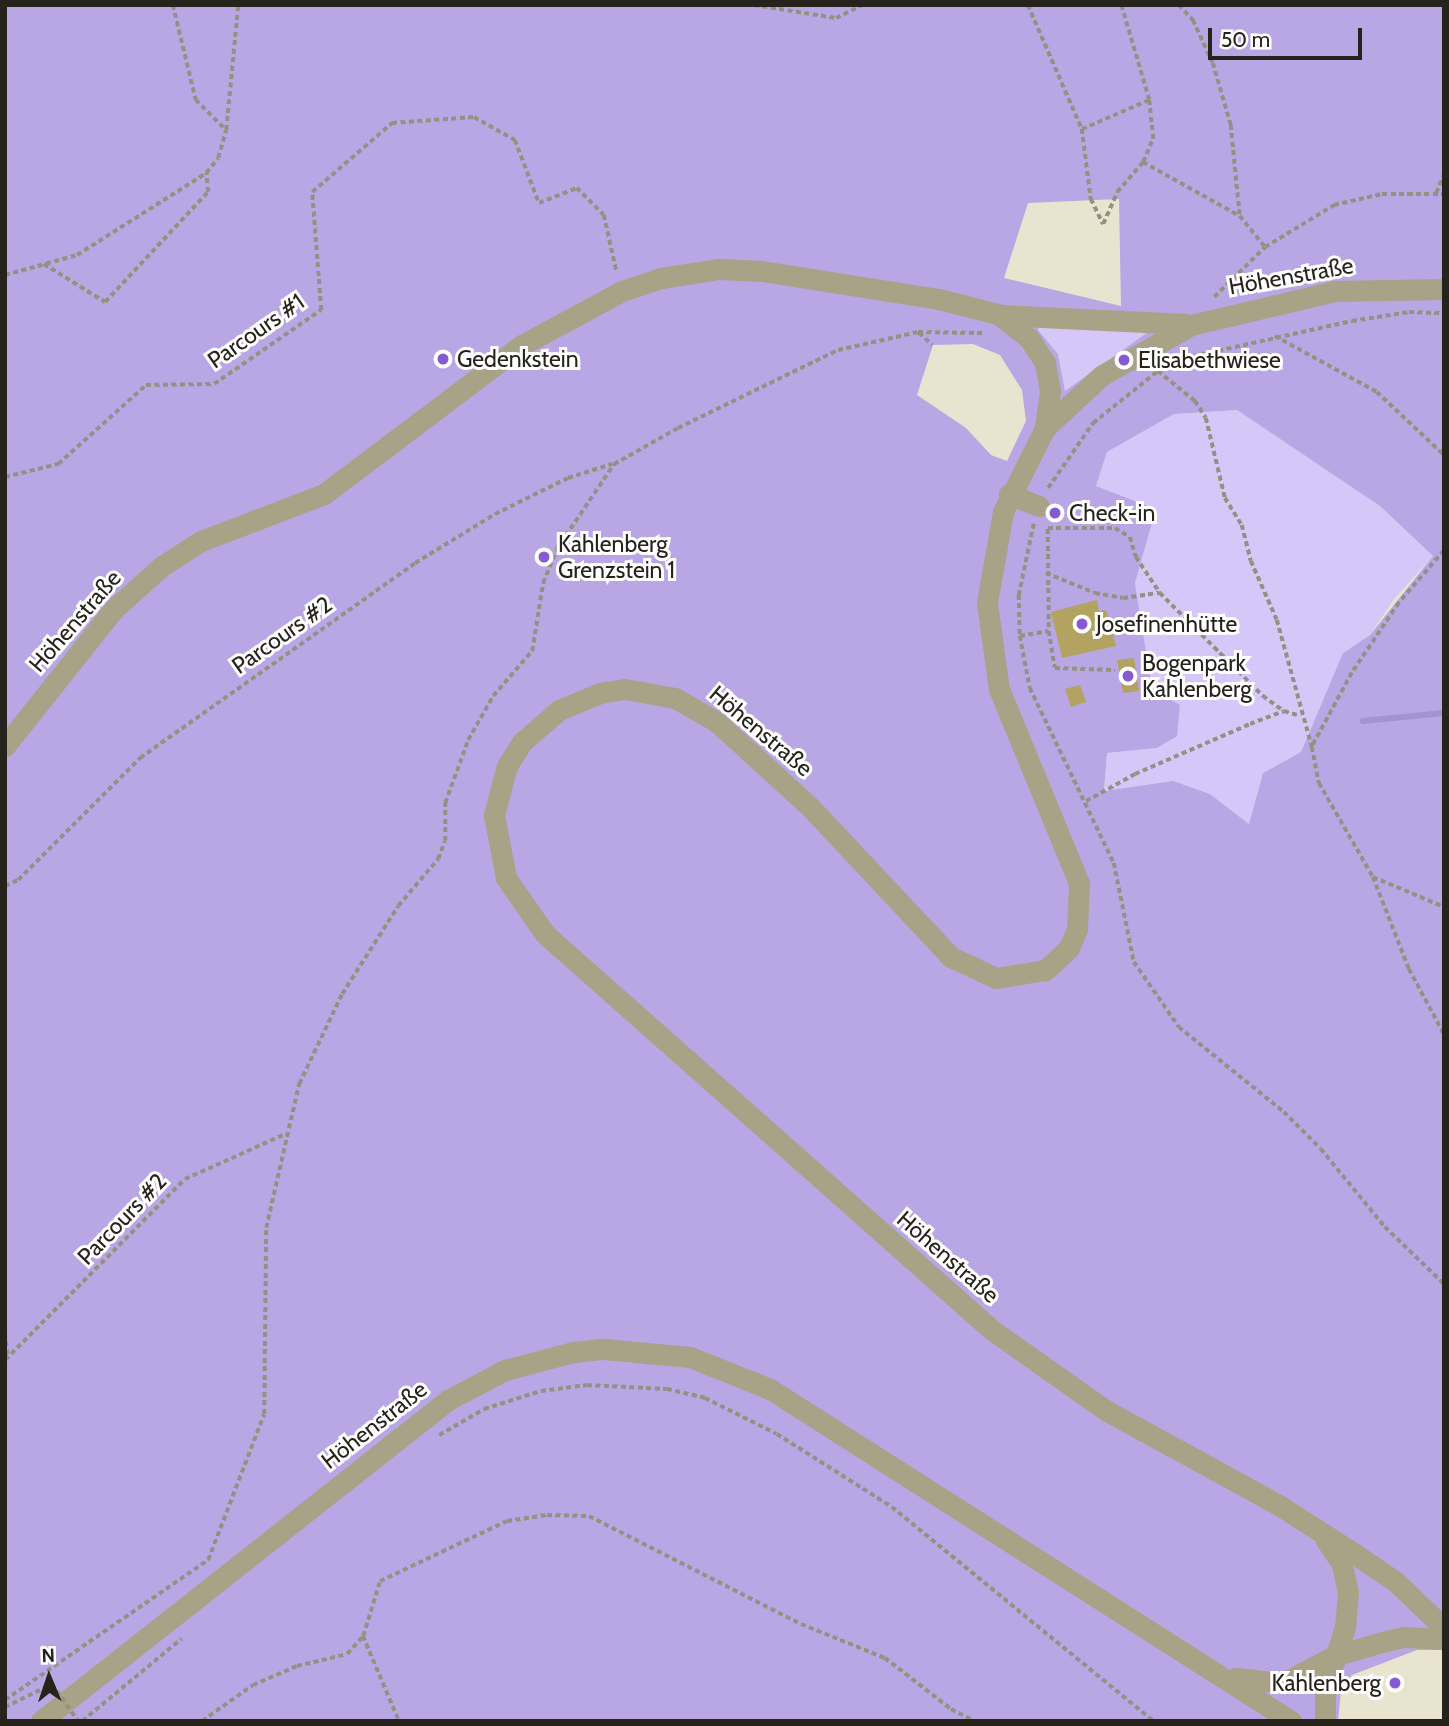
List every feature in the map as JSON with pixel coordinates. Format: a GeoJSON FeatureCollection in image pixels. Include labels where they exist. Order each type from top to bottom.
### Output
{"type":"FeatureCollection","features":[{"type":"Feature","properties":{"kind":"street","name":"Höhenstraße"},"geometry":{"type":"LineString","coordinates":[[5,746],[114,610],[162,566],[201,541],[324,494],[475,376],[549,328],[622,291],[691,272],[762,271],[939,299],[998,314],[1191,325]]}},
{"type":"Feature","properties":{"kind":"street","name":"Höhenstraße"},"geometry":{"type":"LineString","coordinates":[[1444,289],[1335,290],[1191,325],[1101,376],[1045,428],[1009,494],[988,579],[988,628],[1007,713],[1079,883],[1077,929],[1057,962],[1012,978],[964,966],[932,940],[809,806],[726,730],[696,708],[650,691],[625,689],[582,699],[538,725],[522,742],[498,791],[494,815],[499,860],[517,899],[545,934],[992,1330],[1107,1411],[1307,1524],[1396,1582],[1444,1628]]}},
{"type":"Feature","properties":{"kind":"street","name":"Höhenstraße"},"geometry":{"type":"LineString","coordinates":[[998,314],[1022,331],[1040,354],[1048,376],[1045,428]]}},
{"type":"Feature","properties":{"kind":"street"},"geometry":{"type":"LineString","coordinates":[[1009,494],[1039,506]]}},
{"type":"Feature","properties":{"kind":"street","name":"Höhenstraße"},"geometry":{"type":"LineString","coordinates":[[41,1721],[424,1418],[476,1384],[505,1370],[573,1352],[664,1352],[740,1374],[803,1407],[1291,1721]]}},
{"type":"Feature","properties":{"kind":"street","name":"Höhenstraße"},"geometry":{"type":"LineString","coordinates":[[1307,1524],[1327,1541],[1345,1573],[1345,1627],[1325,1690],[1325,1721]]}},
{"type":"Feature","properties":{"kind":"street","name":"Höhenstraße"},"geometry":{"type":"LineString","coordinates":[[1188,1653],[1238,1678],[1271,1684],[1299,1677],[1334,1656],[1404,1637],[1444,1639]]}},
{"type":"Feature","properties":{"kind":"path"},"geometry":{"type":"LineString","coordinates":[[173,5],[196,100],[226,130]]}},
{"type":"Feature","properties":{"kind":"path"},"geometry":{"type":"LineString","coordinates":[[5,275],[77,255],[206,173],[218,158],[226,130],[238,5]]}},
{"type":"Feature","properties":{"kind":"path"},"geometry":{"type":"LineString","coordinates":[[754,5],[836,18],[863,5]]}},
{"type":"Feature","properties":{"kind":"path"},"geometry":{"type":"LineString","coordinates":[[1028,5],[1082,129],[1091,199],[1103,224],[1117,192],[1143,162],[1153,139],[1149,100],[1121,5]]}},
{"type":"Feature","properties":{"kind":"path"},"geometry":{"type":"LineString","coordinates":[[1179,5],[1193,20],[1213,63],[1227,113],[1240,216]]}},
{"type":"Feature","properties":{"kind":"path"},"geometry":{"type":"LineString","coordinates":[[1082,129],[1149,100]]}},
{"type":"Feature","properties":{"kind":"path","name":"Parcours #1"},"geometry":{"type":"LineString","coordinates":[[5,477],[58,464],[146,385],[214,384],[321,310],[312,192],[392,123],[474,117],[515,140],[539,203],[577,188],[604,215],[622,291]]}},
{"type":"Feature","properties":{"kind":"path"},"geometry":{"type":"LineString","coordinates":[[1143,162],[1240,216],[1265,247]]}},
{"type":"Feature","properties":{"kind":"path"},"geometry":{"type":"LineString","coordinates":[[44,264],[105,302],[208,192],[206,173]]}},
{"type":"Feature","properties":{"kind":"path"},"geometry":{"type":"LineString","coordinates":[[1436,193],[1444,174]]}},
{"type":"Feature","properties":{"kind":"path"},"geometry":{"type":"LineString","coordinates":[[1191,325],[1265,247],[1334,205],[1382,194],[1444,194]]}},
{"type":"Feature","properties":{"kind":"path"},"geometry":{"type":"LineString","coordinates":[[1444,313],[1409,312],[1274,335],[1221,346],[1157,371],[1078,440],[1039,506],[1023,568],[1020,636],[1030,688],[1114,863],[1134,962],[1153,996],[1186,1034],[1284,1112],[1321,1149],[1385,1227],[1444,1284]]}},
{"type":"Feature","properties":{"kind":"path"},"geometry":{"type":"LineString","coordinates":[[918,332],[933,345]]}},
{"type":"Feature","properties":{"kind":"path","name":"Parcours #2"},"geometry":{"type":"LineString","coordinates":[[5,886],[18,880],[140,758],[415,563],[495,513],[568,478],[614,464],[838,350],[918,332],[986,333]]}},
{"type":"Feature","properties":{"kind":"path"},"geometry":{"type":"LineString","coordinates":[[1274,335],[1377,392],[1444,455]]}},
{"type":"Feature","properties":{"kind":"path"},"geometry":{"type":"LineString","coordinates":[[1157,371],[1195,401],[1206,418],[1225,498],[1242,525],[1251,561],[1277,620],[1300,716],[1312,747],[1319,783],[1373,877],[1409,969],[1444,1034]]}},
{"type":"Feature","properties":{"kind":"path"},"geometry":{"type":"LineString","coordinates":[[5,1700],[208,1560],[264,1413],[266,1228],[299,1084],[342,993],[398,906],[438,859],[444,841],[445,803],[468,740],[494,696],[532,651],[547,566],[614,464]]}},
{"type":"Feature","properties":{"kind":"path"},"geometry":{"type":"LineString","coordinates":[[1039,506],[1049,509],[1046,573],[1049,631],[1055,668],[1115,670]]}},
{"type":"Feature","properties":{"kind":"path"},"geometry":{"type":"LineString","coordinates":[[1048,528],[1083,525],[1123,532],[1130,537],[1136,557],[1160,593],[1263,696],[1284,711],[1300,716]]}},
{"type":"Feature","properties":{"kind":"path"},"geometry":{"type":"LineString","coordinates":[[1312,747],[1352,673],[1399,603],[1444,551]]}},
{"type":"Feature","properties":{"kind":"path"},"geometry":{"type":"LineString","coordinates":[[1046,573],[1095,593],[1123,598],[1160,593]]}},
{"type":"Feature","properties":{"kind":"path"},"geometry":{"type":"LineString","coordinates":[[1020,636],[1049,631]]}},
{"type":"Feature","properties":{"kind":"path"},"geometry":{"type":"LineString","coordinates":[[1086,801],[1135,774],[1284,711]]}},
{"type":"Feature","properties":{"kind":"path"},"geometry":{"type":"LineString","coordinates":[[1373,877],[1444,907]]}},
{"type":"Feature","properties":{"kind":"path","name":"Parcours #2"},"geometry":{"type":"LineString","coordinates":[[7,1360],[185,1179],[286,1134]]}},
{"type":"Feature","properties":{"kind":"path"},"geometry":{"type":"LineString","coordinates":[[5,1333],[7,1360]]}},
{"type":"Feature","properties":{"kind":"path"},"geometry":{"type":"LineString","coordinates":[[432,1439],[484,1409],[541,1391],[587,1385],[667,1389],[705,1398],[777,1434],[892,1507],[1153,1721]]}},
{"type":"Feature","properties":{"kind":"path"},"geometry":{"type":"LineString","coordinates":[[202,1721],[253,1685],[297,1666],[347,1654],[363,1636],[380,1581],[507,1521],[589,1516],[801,1624],[885,1658],[951,1709],[975,1721]]}},
{"type":"Feature","properties":{"kind":"path"},"geometry":{"type":"LineString","coordinates":[[208,1560],[242,1564]]}},
{"type":"Feature","properties":{"kind":"path"},"geometry":{"type":"LineString","coordinates":[[5,1707],[52,1684],[80,1721],[187,1635]]}},
{"type":"Feature","properties":{"kind":"path"},"geometry":{"type":"LineString","coordinates":[[363,1636],[399,1721]]}},
{"type":"Feature","properties":{"kind":"shaded area"},"geometry":{"type":"Polygon","coordinates":[[[5,5],[1444,5],[1444,1650],[1417,1650],[1352,1675],[1341,1691],[1338,1721],[5,1721],[5,5]],[[1119,199],[1028,203],[1004,278],[1121,306],[1119,199]],[[1040,326],[1038,330],[1058,354],[1065,391],[1148,332],[1040,326]],[[973,344],[933,345],[917,395],[966,428],[991,455],[1007,461],[1026,421],[1022,390],[1000,355],[973,344]],[[1237,410],[1174,414],[1107,452],[1096,486],[1156,509],[1135,583],[1152,689],[1180,705],[1177,736],[1157,748],[1107,753],[1104,791],[1173,781],[1210,794],[1249,824],[1263,773],[1301,752],[1343,653],[1370,635],[1433,556],[1380,506],[1237,410]]]}},
{"type":"Feature","properties":{"kind":"shaded area"},"geometry":{"type":"Polygon","coordinates":[[[1040,326],[1149,332],[1065,392],[1058,354],[1038,330],[1040,326]]]}},
{"type":"Feature","properties":{"kind":"shaded area","name":"Elisabethwiese"},"geometry":{"type":"Polygon","coordinates":[[[1237,410],[1380,506],[1433,556],[1394,599],[1370,635],[1343,653],[1301,752],[1263,773],[1249,824],[1210,794],[1173,782],[1104,792],[1107,753],[1157,748],[1170,697],[1152,689],[1135,583],[1156,509],[1096,486],[1107,452],[1174,414],[1237,410]]]}},
{"type":"Feature","properties":{"kind":"building","name":"Josefinenhütte"},"geometry":{"type":"Polygon","coordinates":[[[1097,600],[1099,611],[1106,610],[1116,646],[1062,658],[1051,612],[1097,600]]]}},
{"type":"Feature","properties":{"kind":"building","name":"Bogenpark Kahlenberg"},"geometry":{"type":"Polygon","coordinates":[[[1134,658],[1139,691],[1123,693],[1117,660],[1134,658]]]}},
{"type":"Feature","properties":{"kind":"building"},"geometry":{"type":"Polygon","coordinates":[[[1080,685],[1086,702],[1071,707],[1065,689],[1080,685]]]}},
{"type":"Feature","properties":{"kind":"waterway"},"geometry":{"type":"LineString","coordinates":[[1363,721],[1444,713]]}},
{"type":"Feature","properties":{"kind":"place","name":"Gedenkstein"},"geometry":{"type":"Point","coordinates":[443,359]}},
{"type":"Feature","properties":{"kind":"place","name":"Elisabethwiese"},"geometry":{"type":"Point","coordinates":[1124,360]}},
{"type":"Feature","properties":{"kind":"place","name":"Check-in"},"geometry":{"type":"Point","coordinates":[1055,513]}},
{"type":"Feature","properties":{"kind":"place","name":"Kahlenberg Grenzstein 1"},"geometry":{"type":"Point","coordinates":[544,557]}},
{"type":"Feature","properties":{"kind":"place","name":"Josefinenhütte"},"geometry":{"type":"Point","coordinates":[1082,624]}},
{"type":"Feature","properties":{"kind":"place","name":"Bogenpark Kahlenberg"},"geometry":{"type":"Point","coordinates":[1128,676]}},
{"type":"Feature","properties":{"kind":"place","name":"Kahlenberg"},"geometry":{"type":"Point","coordinates":[1395,1683]}}]}
